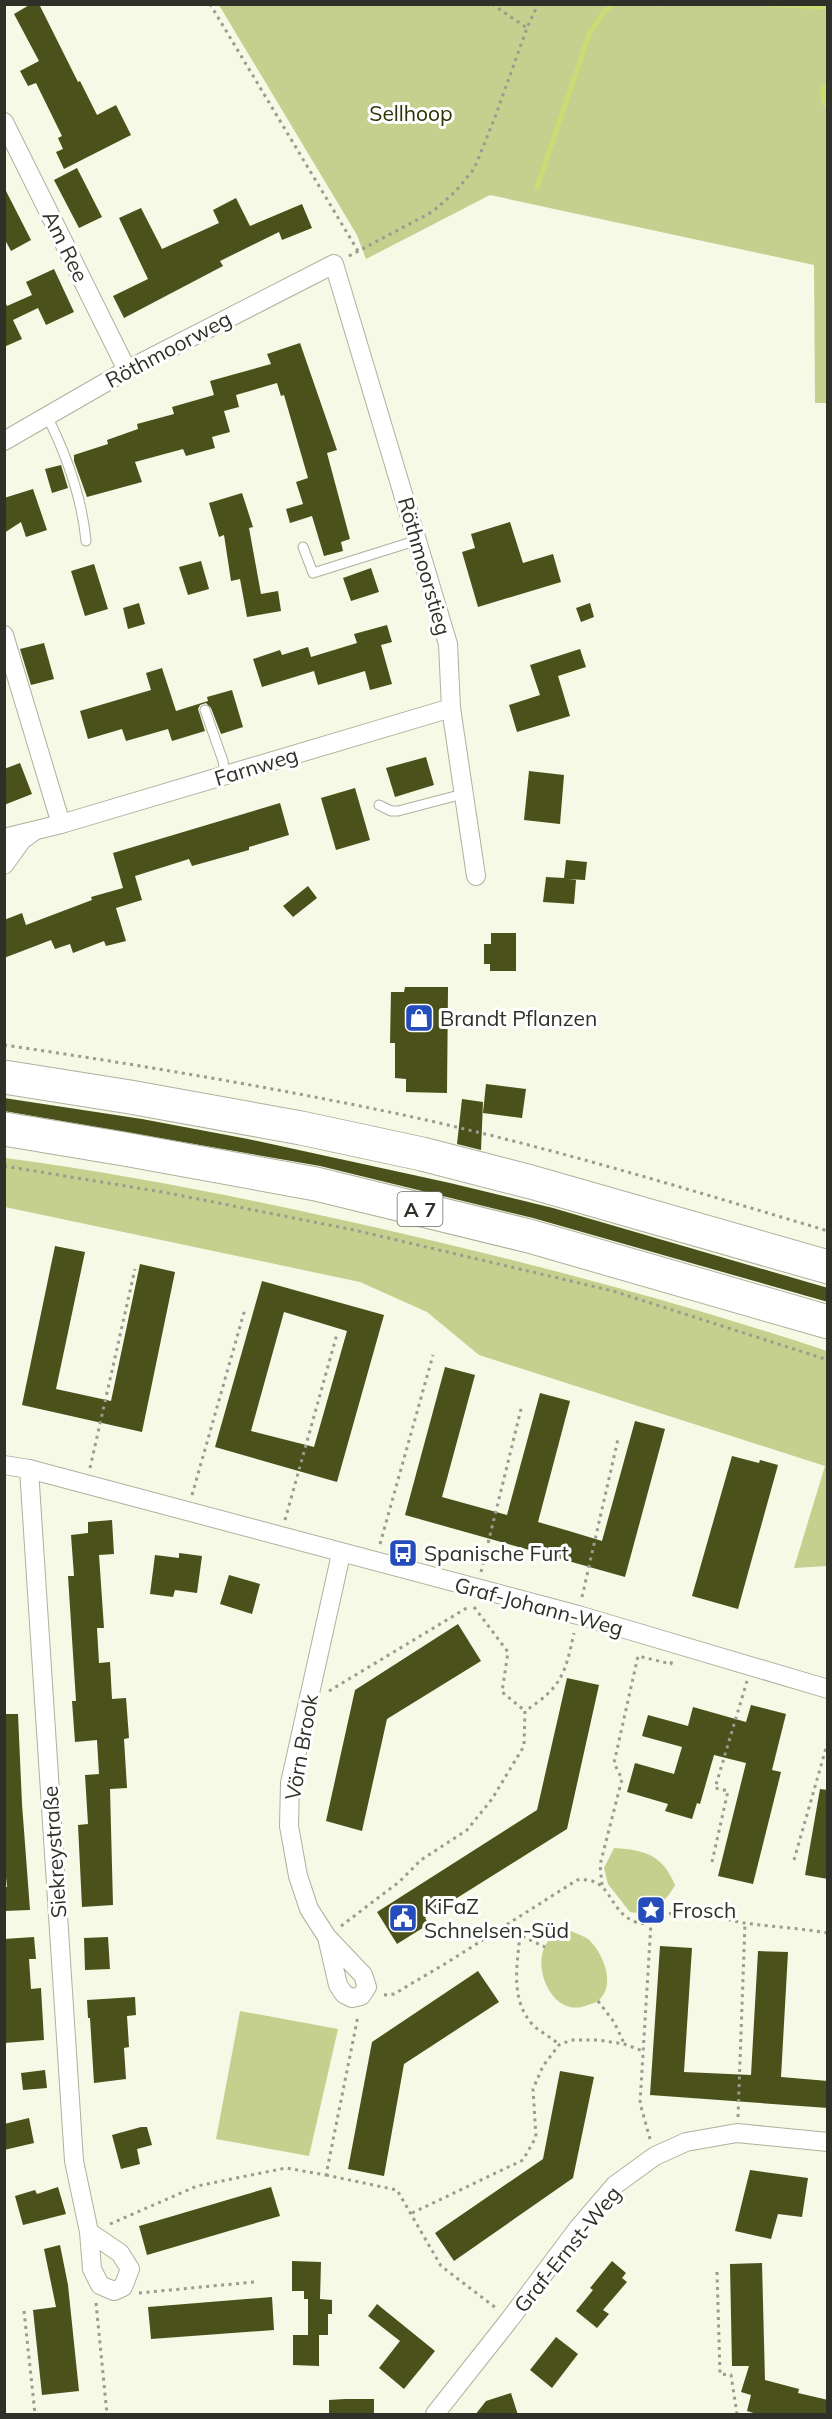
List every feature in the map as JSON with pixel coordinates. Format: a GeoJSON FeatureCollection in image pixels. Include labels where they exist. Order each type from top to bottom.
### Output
{"type":"FeatureCollection","features":[{"type":"Feature","properties":{"kind":"highway"},"geometry":{"type":"LineString","coordinates":[[4,1077],[301,1128],[422,1154],[531,1182],[828,1267]]}},
{"type":"Feature","properties":{"kind":"highway","name":"A 7"},"geometry":{"type":"LineString","coordinates":[[4,1130],[316,1184],[529,1236],[828,1322]]}},
{"type":"Feature","properties":{"kind":"street","name":"Am Ree"},"geometry":{"type":"LineString","coordinates":[[4,122],[127,370]]}},
{"type":"Feature","properties":{"kind":"street","name":"Röthmoorweg"},"geometry":{"type":"LineString","coordinates":[[4,441],[127,370],[334,264]]}},
{"type":"Feature","properties":{"kind":"street","name":"Röthmoorstieg"},"geometry":{"type":"LineString","coordinates":[[334,264],[448,644],[451,708],[476,876]]}},
{"type":"Feature","properties":{"kind":"street"},"geometry":{"type":"LineString","coordinates":[[4,635],[61,824]]}},
{"type":"Feature","properties":{"kind":"street","name":"Farnweg"},"geometry":{"type":"LineString","coordinates":[[4,838],[61,824],[451,708]]}},
{"type":"Feature","properties":{"kind":"street","name":"Farnweg"},"geometry":{"type":"LineString","coordinates":[[4,865],[22,840],[35,831]]}},
{"type":"Feature","properties":{"kind":"street","name":"Graf-Johann-Weg"},"geometry":{"type":"LineString","coordinates":[[4,1465],[29,1469],[341,1554],[578,1615],[828,1689]]}},
{"type":"Feature","properties":{"kind":"street","name":"Siekreystraße"},"geometry":{"type":"LineString","coordinates":[[29,1469],[70,2111],[74,2161],[89,2232],[92,2269]]}},
{"type":"Feature","properties":{"kind":"street","name":"Vörn Brook"},"geometry":{"type":"LineString","coordinates":[[327,1936],[338,1986],[344,1994],[352,1998],[361,1996],[367,1987],[363,1976],[327,1936],[309,1909],[298,1876],[289,1826],[290,1783],[341,1554]]}},
{"type":"Feature","properties":{"kind":"street","name":"Graf-Ernst-Weg"},"geometry":{"type":"LineString","coordinates":[[435,2415],[579,2227],[615,2185],[655,2156],[686,2142],[737,2133],[828,2142]]}},
{"type":"Feature","properties":{"kind":"street"},"geometry":{"type":"LineString","coordinates":[[89,2232],[120,2253],[130,2269],[123,2287],[114,2291],[100,2285],[92,2269]]}},
{"type":"Feature","properties":{"kind":"lane"},"geometry":{"type":"LineString","coordinates":[[47,416],[57,435],[71,474],[86,541]]}},
{"type":"Feature","properties":{"kind":"lane"},"geometry":{"type":"LineString","coordinates":[[303,547],[313,573],[418,540]]}},
{"type":"Feature","properties":{"kind":"lane"},"geometry":{"type":"LineString","coordinates":[[205,710],[223,761],[225,775]]}},
{"type":"Feature","properties":{"kind":"lane"},"geometry":{"type":"LineString","coordinates":[[379,806],[398,811],[463,794]]}},
{"type":"Feature","properties":{"kind":"path"},"geometry":{"type":"LineString","coordinates":[[210,4],[358,251]]}},
{"type":"Feature","properties":{"kind":"path"},"geometry":{"type":"LineString","coordinates":[[492,4],[527,28]]}},
{"type":"Feature","properties":{"kind":"path"},"geometry":{"type":"LineString","coordinates":[[334,264],[432,212],[455,192],[474,169],[538,4]]}},
{"type":"Feature","properties":{"kind":"path"},"geometry":{"type":"LineString","coordinates":[[4,1166],[168,1193],[354,1230],[602,1288],[828,1360]]}},
{"type":"Feature","properties":{"kind":"path"},"geometry":{"type":"LineString","coordinates":[[86,1485],[135,1269]]}},
{"type":"Feature","properties":{"kind":"path"},"geometry":{"type":"LineString","coordinates":[[187,1512],[244,1309]]}},
{"type":"Feature","properties":{"kind":"path"},"geometry":{"type":"LineString","coordinates":[[280,1537],[336,1334]]}},
{"type":"Feature","properties":{"kind":"path"},"geometry":{"type":"LineString","coordinates":[[374,1562],[433,1355]]}},
{"type":"Feature","properties":{"kind":"path"},"geometry":{"type":"LineString","coordinates":[[525,1711],[546,1697],[566,1671],[618,1439]]}},
{"type":"Feature","properties":{"kind":"path"},"geometry":{"type":"LineString","coordinates":[[472,1604],[508,1652],[502,1692],[525,1711]]}},
{"type":"Feature","properties":{"kind":"path"},"geometry":{"type":"LineString","coordinates":[[602,1885],[600,1865],[622,1779],[614,1763],[638,1656],[671,1664],[676,1644]]}},
{"type":"Feature","properties":{"kind":"path"},"geometry":{"type":"LineString","coordinates":[[712,1862],[728,1791],[715,1788],[751,1668]]}},
{"type":"Feature","properties":{"kind":"path"},"geometry":{"type":"LineString","coordinates":[[327,1936],[399,1882],[421,1860],[467,1830],[492,1798],[524,1746],[525,1711]]}},
{"type":"Feature","properties":{"kind":"path"},"geometry":{"type":"LineString","coordinates":[[794,1860],[828,1741]]}},
{"type":"Feature","properties":{"kind":"path"},"geometry":{"type":"LineString","coordinates":[[89,2232],[197,2186],[286,2168],[327,2175],[361,1996],[394,1994],[577,1880],[589,1878],[602,1885],[619,1909],[633,1921],[651,1923],[681,1911],[746,1923],[828,1933]]}},
{"type":"Feature","properties":{"kind":"path"},"geometry":{"type":"LineString","coordinates":[[651,1923],[640,2103],[655,2156]]}},
{"type":"Feature","properties":{"kind":"path"},"geometry":{"type":"LineString","coordinates":[[737,2133],[746,1923]]}},
{"type":"Feature","properties":{"kind":"path"},"geometry":{"type":"LineString","coordinates":[[502,1927],[545,1947]]}},
{"type":"Feature","properties":{"kind":"path"},"geometry":{"type":"LineString","coordinates":[[520,1935],[516,1980],[521,2008],[534,2026],[559,2045]]}},
{"type":"Feature","properties":{"kind":"path"},"geometry":{"type":"LineString","coordinates":[[598,2001],[614,2022],[624,2044]]}},
{"type":"Feature","properties":{"kind":"path"},"geometry":{"type":"LineString","coordinates":[[412,2213],[523,2160],[536,2137],[533,2089],[543,2066],[559,2045],[571,2040],[624,2044],[643,2051]]}},
{"type":"Feature","properties":{"kind":"path","name":"Graf-Ernst-Weg"},"geometry":{"type":"LineString","coordinates":[[327,2175],[397,2190],[441,2266],[510,2319]]}},
{"type":"Feature","properties":{"kind":"path"},"geometry":{"type":"LineString","coordinates":[[92,2269],[107,2415]]}},
{"type":"Feature","properties":{"kind":"path"},"geometry":{"type":"LineString","coordinates":[[717,2272],[720,2374],[731,2375],[737,2415]]}},
{"type":"Feature","properties":{"kind":"path"},"geometry":{"type":"LineString","coordinates":[[123,2287],[142,2294],[254,2282]]}},
{"type":"Feature","properties":{"kind":"path"},"geometry":{"type":"LineString","coordinates":[[24,2311],[35,2415]]}},
{"type":"Feature","properties":{"kind":"green space","name":"Sellhoop"},"geometry":{"type":"Polygon","coordinates":[[[219,5],[827,5],[827,403],[815,403],[814,265],[490,195],[366,259],[357,235],[219,5]]]}},
{"type":"Feature","properties":{"kind":"green space"},"geometry":{"type":"Polygon","coordinates":[[[5,1158],[101,1172],[196,1190],[442,1243],[664,1301],[827,1351],[827,1566],[794,1568],[825,1466],[479,1355],[427,1312],[360,1282],[5,1207],[5,1158]]]}},
{"type":"Feature","properties":{"kind":"green space"},"geometry":{"type":"Polygon","coordinates":[[[614,1848],[635,1850],[652,1856],[664,1867],[675,1885],[662,1902],[651,1910],[630,1912],[608,1884],[604,1868],[614,1848]]]}},
{"type":"Feature","properties":{"kind":"green space"},"geometry":{"type":"Polygon","coordinates":[[[571,1931],[586,1938],[594,1945],[606,1969],[607,1987],[604,1995],[597,2002],[585,2006],[572,2007],[560,2002],[551,1993],[544,1980],[543,1953],[548,1942],[558,1934],[571,1931]]]}},
{"type":"Feature","properties":{"kind":"green space"},"geometry":{"type":"Polygon","coordinates":[[[240,2011],[338,2029],[309,2156],[216,2139],[240,2011]]]}},
{"type":"Feature","properties":{"kind":"shaded area"},"geometry":{"type":"Polygon","coordinates":[[[828,84],[827,108],[824,107],[819,94],[821,86],[828,84]]]}},
{"type":"Feature","properties":{"kind":"building"},"geometry":{"type":"Polygon","coordinates":[[[31,4],[39,4],[97,115],[116,105],[131,135],[64,169],[56,152],[63,149],[58,138],[62,136],[36,83],[28,86],[20,71],[39,61],[14,14],[31,4]]]}},
{"type":"Feature","properties":{"kind":"building"},"geometry":{"type":"Polygon","coordinates":[[[77,168],[102,217],[79,228],[54,180],[77,168]]]}},
{"type":"Feature","properties":{"kind":"building"},"geometry":{"type":"Polygon","coordinates":[[[4,187],[31,240],[11,251],[4,238],[4,187]]]}},
{"type":"Feature","properties":{"kind":"building"},"geometry":{"type":"Polygon","coordinates":[[[236,198],[250,226],[302,204],[312,228],[282,240],[279,232],[220,261],[223,266],[124,318],[113,296],[148,279],[119,218],[141,208],[162,249],[219,223],[213,210],[236,198]]]}},
{"type":"Feature","properties":{"kind":"building"},"geometry":{"type":"Polygon","coordinates":[[[54,269],[74,312],[46,325],[38,308],[13,320],[22,339],[4,347],[4,300],[7,306],[32,295],[26,282],[54,269]]]}},
{"type":"Feature","properties":{"kind":"building"},"geometry":{"type":"Polygon","coordinates":[[[300,343],[337,450],[327,453],[350,539],[341,542],[343,551],[324,556],[312,516],[290,523],[286,509],[303,504],[296,482],[308,478],[284,395],[281,396],[277,383],[236,395],[239,407],[224,411],[230,432],[212,437],[215,448],[186,456],[183,449],[135,462],[142,482],[87,497],[74,455],[108,444],[107,440],[138,429],[137,424],[174,414],[172,407],[214,395],[210,381],[271,364],[267,354],[300,343]]]}},
{"type":"Feature","properties":{"kind":"building"},"geometry":{"type":"Polygon","coordinates":[[[61,465],[68,488],[52,493],[45,469],[61,465]]]}},
{"type":"Feature","properties":{"kind":"building"},"geometry":{"type":"Polygon","coordinates":[[[33,489],[47,530],[26,537],[21,522],[4,533],[4,498],[33,489]]]}},
{"type":"Feature","properties":{"kind":"building"},"geometry":{"type":"Polygon","coordinates":[[[242,493],[253,527],[249,528],[261,594],[278,591],[281,611],[247,617],[240,579],[231,581],[224,535],[219,537],[209,503],[242,493]]]}},
{"type":"Feature","properties":{"kind":"building"},"geometry":{"type":"Polygon","coordinates":[[[510,522],[523,563],[553,554],[561,582],[478,607],[462,552],[475,548],[471,534],[510,522]]]}},
{"type":"Feature","properties":{"kind":"building"},"geometry":{"type":"Polygon","coordinates":[[[201,561],[209,589],[188,595],[179,567],[201,561]]]}},
{"type":"Feature","properties":{"kind":"building"},"geometry":{"type":"Polygon","coordinates":[[[94,564],[108,609],[85,616],[71,571],[94,564]]]}},
{"type":"Feature","properties":{"kind":"building"},"geometry":{"type":"Polygon","coordinates":[[[371,568],[379,592],[351,601],[343,578],[371,568]]]}},
{"type":"Feature","properties":{"kind":"building"},"geometry":{"type":"Polygon","coordinates":[[[139,603],[145,624],[128,629],[123,608],[139,603]]]}},
{"type":"Feature","properties":{"kind":"building"},"geometry":{"type":"Polygon","coordinates":[[[590,603],[594,617],[581,622],[576,608],[590,603]]]}},
{"type":"Feature","properties":{"kind":"building"},"geometry":{"type":"Polygon","coordinates":[[[387,625],[392,642],[381,645],[392,684],[370,690],[365,671],[318,685],[314,671],[262,687],[253,659],[280,650],[282,655],[308,647],[311,657],[357,643],[354,634],[387,625]]]}},
{"type":"Feature","properties":{"kind":"building"},"geometry":{"type":"Polygon","coordinates":[[[44,643],[54,679],[31,685],[20,649],[44,643]]]}},
{"type":"Feature","properties":{"kind":"building"},"geometry":{"type":"Polygon","coordinates":[[[580,649],[586,667],[558,676],[570,716],[517,732],[509,705],[540,695],[530,665],[580,649]]]}},
{"type":"Feature","properties":{"kind":"building"},"geometry":{"type":"Polygon","coordinates":[[[162,668],[176,711],[208,701],[207,697],[232,690],[243,727],[221,734],[211,708],[206,703],[200,705],[198,709],[205,731],[172,741],[168,729],[126,741],[122,729],[88,739],[80,711],[151,690],[146,673],[162,668]]]}},
{"type":"Feature","properties":{"kind":"building"},"geometry":{"type":"Polygon","coordinates":[[[426,757],[434,785],[395,797],[386,768],[426,757]]]}},
{"type":"Feature","properties":{"kind":"building"},"geometry":{"type":"Polygon","coordinates":[[[20,763],[32,794],[4,805],[4,769],[20,763]]]}},
{"type":"Feature","properties":{"kind":"building"},"geometry":{"type":"Polygon","coordinates":[[[529,771],[564,775],[560,824],[524,820],[529,771]]]}},
{"type":"Feature","properties":{"kind":"building"},"geometry":{"type":"Polygon","coordinates":[[[355,788],[370,840],[336,850],[321,798],[355,788]]]}},
{"type":"Feature","properties":{"kind":"building"},"geometry":{"type":"Polygon","coordinates":[[[280,803],[289,835],[249,847],[249,850],[192,866],[189,859],[135,876],[142,900],[116,908],[126,941],[106,946],[104,941],[73,953],[70,944],[55,949],[51,940],[4,958],[4,920],[22,913],[26,925],[92,900],[91,897],[123,888],[113,853],[280,803]]]}},
{"type":"Feature","properties":{"kind":"building"},"geometry":{"type":"Polygon","coordinates":[[[566,860],[587,862],[585,880],[568,879],[576,880],[574,904],[543,902],[546,877],[564,878],[566,860]]]}},
{"type":"Feature","properties":{"kind":"building"},"geometry":{"type":"Polygon","coordinates":[[[308,886],[317,898],[293,917],[283,906],[308,886]]]}},
{"type":"Feature","properties":{"kind":"building"},"geometry":{"type":"Polygon","coordinates":[[[491,933],[516,933],[516,971],[490,971],[490,964],[484,964],[484,944],[491,944],[491,933]]]}},
{"type":"Feature","properties":{"kind":"building","name":"Brandt Pflanzen"},"geometry":{"type":"Polygon","coordinates":[[[405,987],[448,987],[447,1093],[406,1092],[406,1079],[395,1078],[395,1043],[390,1043],[391,992],[404,992],[405,987]]]}},
{"type":"Feature","properties":{"kind":"building"},"geometry":{"type":"Polygon","coordinates":[[[486,1084],[526,1089],[522,1118],[483,1113],[486,1084]]]}},
{"type":"Feature","properties":{"kind":"building"},"geometry":{"type":"Polygon","coordinates":[[[4,1098],[142,1119],[248,1139],[553,1208],[828,1288],[828,1302],[533,1218],[320,1166],[4,1111],[4,1098]]]}},
{"type":"Feature","properties":{"kind":"building"},"geometry":{"type":"Polygon","coordinates":[[[462,1099],[483,1102],[481,1150],[457,1144],[462,1099]]]}},
{"type":"Feature","properties":{"kind":"building"},"geometry":{"type":"Polygon","coordinates":[[[55,1246],[85,1252],[56,1389],[111,1401],[140,1264],[175,1272],[142,1432],[22,1405],[55,1246]]]}},
{"type":"Feature","properties":{"kind":"building"},"geometry":{"type":"Polygon","coordinates":[[[262,1281],[384,1315],[337,1482],[215,1447],[262,1281]],[[284,1312],[251,1431],[314,1447],[347,1331],[284,1312]]]}},
{"type":"Feature","properties":{"kind":"building"},"geometry":{"type":"Polygon","coordinates":[[[445,1367],[475,1375],[442,1497],[507,1515],[540,1393],[570,1401],[538,1522],[602,1541],[635,1421],[665,1429],[625,1577],[405,1515],[445,1367]]]}},
{"type":"Feature","properties":{"kind":"building"},"geometry":{"type":"Polygon","coordinates":[[[732,1456],[778,1465],[738,1609],[692,1596],[732,1456]]]}},
{"type":"Feature","properties":{"kind":"building"},"geometry":{"type":"Polygon","coordinates":[[[112,1520],[114,1554],[99,1555],[104,1628],[97,1628],[99,1663],[110,1662],[112,1699],[126,1698],[129,1738],[124,1739],[127,1788],[110,1789],[113,1905],[82,1907],[78,1825],[88,1824],[85,1775],[99,1774],[97,1740],[75,1742],[72,1701],[76,1701],[68,1576],[74,1576],[71,1535],[88,1533],[88,1522],[112,1520]]]}},
{"type":"Feature","properties":{"kind":"building"},"geometry":{"type":"Polygon","coordinates":[[[179,1553],[202,1556],[197,1593],[175,1590],[173,1597],[150,1594],[155,1555],[179,1558],[179,1553]]]}},
{"type":"Feature","properties":{"kind":"building"},"geometry":{"type":"Polygon","coordinates":[[[229,1575],[260,1584],[252,1614],[220,1604],[229,1575]]]}},
{"type":"Feature","properties":{"kind":"building"},"geometry":{"type":"Polygon","coordinates":[[[458,1624],[481,1661],[387,1719],[362,1831],[326,1821],[355,1690],[458,1624]]]}},
{"type":"Feature","properties":{"kind":"building"},"geometry":{"type":"Polygon","coordinates":[[[567,1678],[599,1685],[567,1829],[425,1918],[429,1924],[397,1944],[377,1912],[537,1810],[567,1678]]]}},
{"type":"Feature","properties":{"kind":"building"},"geometry":{"type":"Polygon","coordinates":[[[751,1705],[786,1714],[772,1770],[781,1772],[753,1884],[718,1876],[746,1763],[714,1755],[700,1804],[697,1803],[692,1819],[665,1811],[668,1804],[627,1792],[635,1763],[674,1774],[682,1747],[642,1736],[648,1715],[688,1726],[693,1707],[746,1722],[751,1705]]]}},
{"type":"Feature","properties":{"kind":"building"},"geometry":{"type":"Polygon","coordinates":[[[4,1714],[18,1714],[30,1910],[4,1911],[4,1887],[7,1887],[4,1858],[4,1714]]]}},
{"type":"Feature","properties":{"kind":"building"},"geometry":{"type":"Polygon","coordinates":[[[820,1789],[828,1790],[828,1879],[805,1875],[820,1789]]]}},
{"type":"Feature","properties":{"kind":"building"},"geometry":{"type":"Polygon","coordinates":[[[34,1937],[36,1959],[29,1959],[31,1989],[41,1988],[44,2040],[4,2043],[4,1979],[6,1979],[4,1939],[34,1937]]]}},
{"type":"Feature","properties":{"kind":"building"},"geometry":{"type":"Polygon","coordinates":[[[108,1937],[110,1969],[85,1970],[84,1938],[108,1937]]]}},
{"type":"Feature","properties":{"kind":"building"},"geometry":{"type":"Polygon","coordinates":[[[660,1946],[692,1948],[684,2072],[751,2075],[758,1951],[788,1952],[781,2077],[828,2081],[828,2108],[650,2095],[660,1946]]]}},
{"type":"Feature","properties":{"kind":"building"},"geometry":{"type":"Polygon","coordinates":[[[478,1971],[499,2002],[404,2064],[384,2176],[348,2169],[372,2042],[478,1971]]]}},
{"type":"Feature","properties":{"kind":"building"},"geometry":{"type":"Polygon","coordinates":[[[135,1997],[136,2015],[127,2016],[129,2047],[124,2048],[126,2079],[94,2083],[87,2000],[135,1997]]]}},
{"type":"Feature","properties":{"kind":"building"},"geometry":{"type":"Polygon","coordinates":[[[45,2070],[47,2088],[23,2090],[21,2073],[45,2070]]]}},
{"type":"Feature","properties":{"kind":"building"},"geometry":{"type":"Polygon","coordinates":[[[560,2071],[594,2077],[573,2178],[454,2261],[435,2233],[543,2159],[560,2071]]]}},
{"type":"Feature","properties":{"kind":"building"},"geometry":{"type":"Polygon","coordinates":[[[29,2118],[34,2143],[4,2150],[4,2124],[29,2118]]]}},
{"type":"Feature","properties":{"kind":"building"},"geometry":{"type":"Polygon","coordinates":[[[147,2127],[152,2145],[137,2149],[140,2164],[121,2169],[112,2135],[147,2127]]]}},
{"type":"Feature","properties":{"kind":"building"},"geometry":{"type":"Polygon","coordinates":[[[750,2170],[808,2178],[802,2217],[778,2214],[771,2239],[735,2231],[750,2170]]]}},
{"type":"Feature","properties":{"kind":"building"},"geometry":{"type":"Polygon","coordinates":[[[58,2187],[66,2214],[23,2225],[15,2196],[35,2190],[37,2194],[58,2187]]]}},
{"type":"Feature","properties":{"kind":"building"},"geometry":{"type":"Polygon","coordinates":[[[271,2187],[280,2216],[147,2255],[139,2226],[271,2187]]]}},
{"type":"Feature","properties":{"kind":"building"},"geometry":{"type":"Polygon","coordinates":[[[60,2245],[68,2285],[79,2391],[42,2395],[33,2310],[56,2307],[44,2249],[60,2245]]]}},
{"type":"Feature","properties":{"kind":"building"},"geometry":{"type":"Polygon","coordinates":[[[292,2261],[321,2262],[320,2299],[332,2300],[332,2314],[328,2314],[328,2335],[308,2335],[308,2299],[304,2299],[304,2291],[292,2291],[292,2261]]]}},
{"type":"Feature","properties":{"kind":"building"},"geometry":{"type":"Polygon","coordinates":[[[612,2261],[626,2273],[622,2278],[627,2282],[603,2310],[609,2314],[597,2328],[576,2311],[593,2290],[590,2288],[612,2261]]]}},
{"type":"Feature","properties":{"kind":"building"},"geometry":{"type":"Polygon","coordinates":[[[762,2263],[765,2380],[799,2389],[798,2393],[828,2400],[828,2415],[760,2415],[747,2411],[751,2395],[741,2392],[749,2366],[732,2366],[730,2264],[762,2263]]]}},
{"type":"Feature","properties":{"kind":"building"},"geometry":{"type":"Polygon","coordinates":[[[272,2297],[274,2330],[151,2339],[148,2307],[272,2297]]]}},
{"type":"Feature","properties":{"kind":"building"},"geometry":{"type":"Polygon","coordinates":[[[377,2304],[435,2351],[404,2389],[379,2368],[400,2341],[368,2316],[377,2304]]]}},
{"type":"Feature","properties":{"kind":"building"},"geometry":{"type":"Polygon","coordinates":[[[293,2335],[319,2335],[319,2366],[293,2365],[293,2335]]]}},
{"type":"Feature","properties":{"kind":"building"},"geometry":{"type":"Polygon","coordinates":[[[556,2337],[578,2354],[552,2388],[530,2370],[556,2337]]]}},
{"type":"Feature","properties":{"kind":"building"},"geometry":{"type":"Polygon","coordinates":[[[511,2393],[518,2415],[475,2415],[486,2401],[511,2393]]]}},
{"type":"Feature","properties":{"kind":"building"},"geometry":{"type":"Polygon","coordinates":[[[374,2399],[374,2415],[329,2415],[329,2400],[374,2399]]]}},
{"type":"Feature","properties":{"kind":"waterway"},"geometry":{"type":"LineString","coordinates":[[537,187],[590,32],[612,4]]}},
{"type":"Feature","properties":{"kind":"waterway"},"geometry":{"type":"LineString","coordinates":[[762,4],[828,7]]}},
{"type":"Feature","properties":{"kind":"place","name":"Brandt Pflanzen"},"geometry":{"type":"Point","coordinates":[419,1018]}},
{"type":"Feature","properties":{"kind":"place","name":"Spanische Furt"},"geometry":{"type":"Point","coordinates":[403,1553]}},
{"type":"Feature","properties":{"kind":"place","name":"Frosch"},"geometry":{"type":"Point","coordinates":[651,1910]}},
{"type":"Feature","properties":{"kind":"place","name":"KiFaZ Schnelsen-Süd"},"geometry":{"type":"Point","coordinates":[403,1918]}}]}
